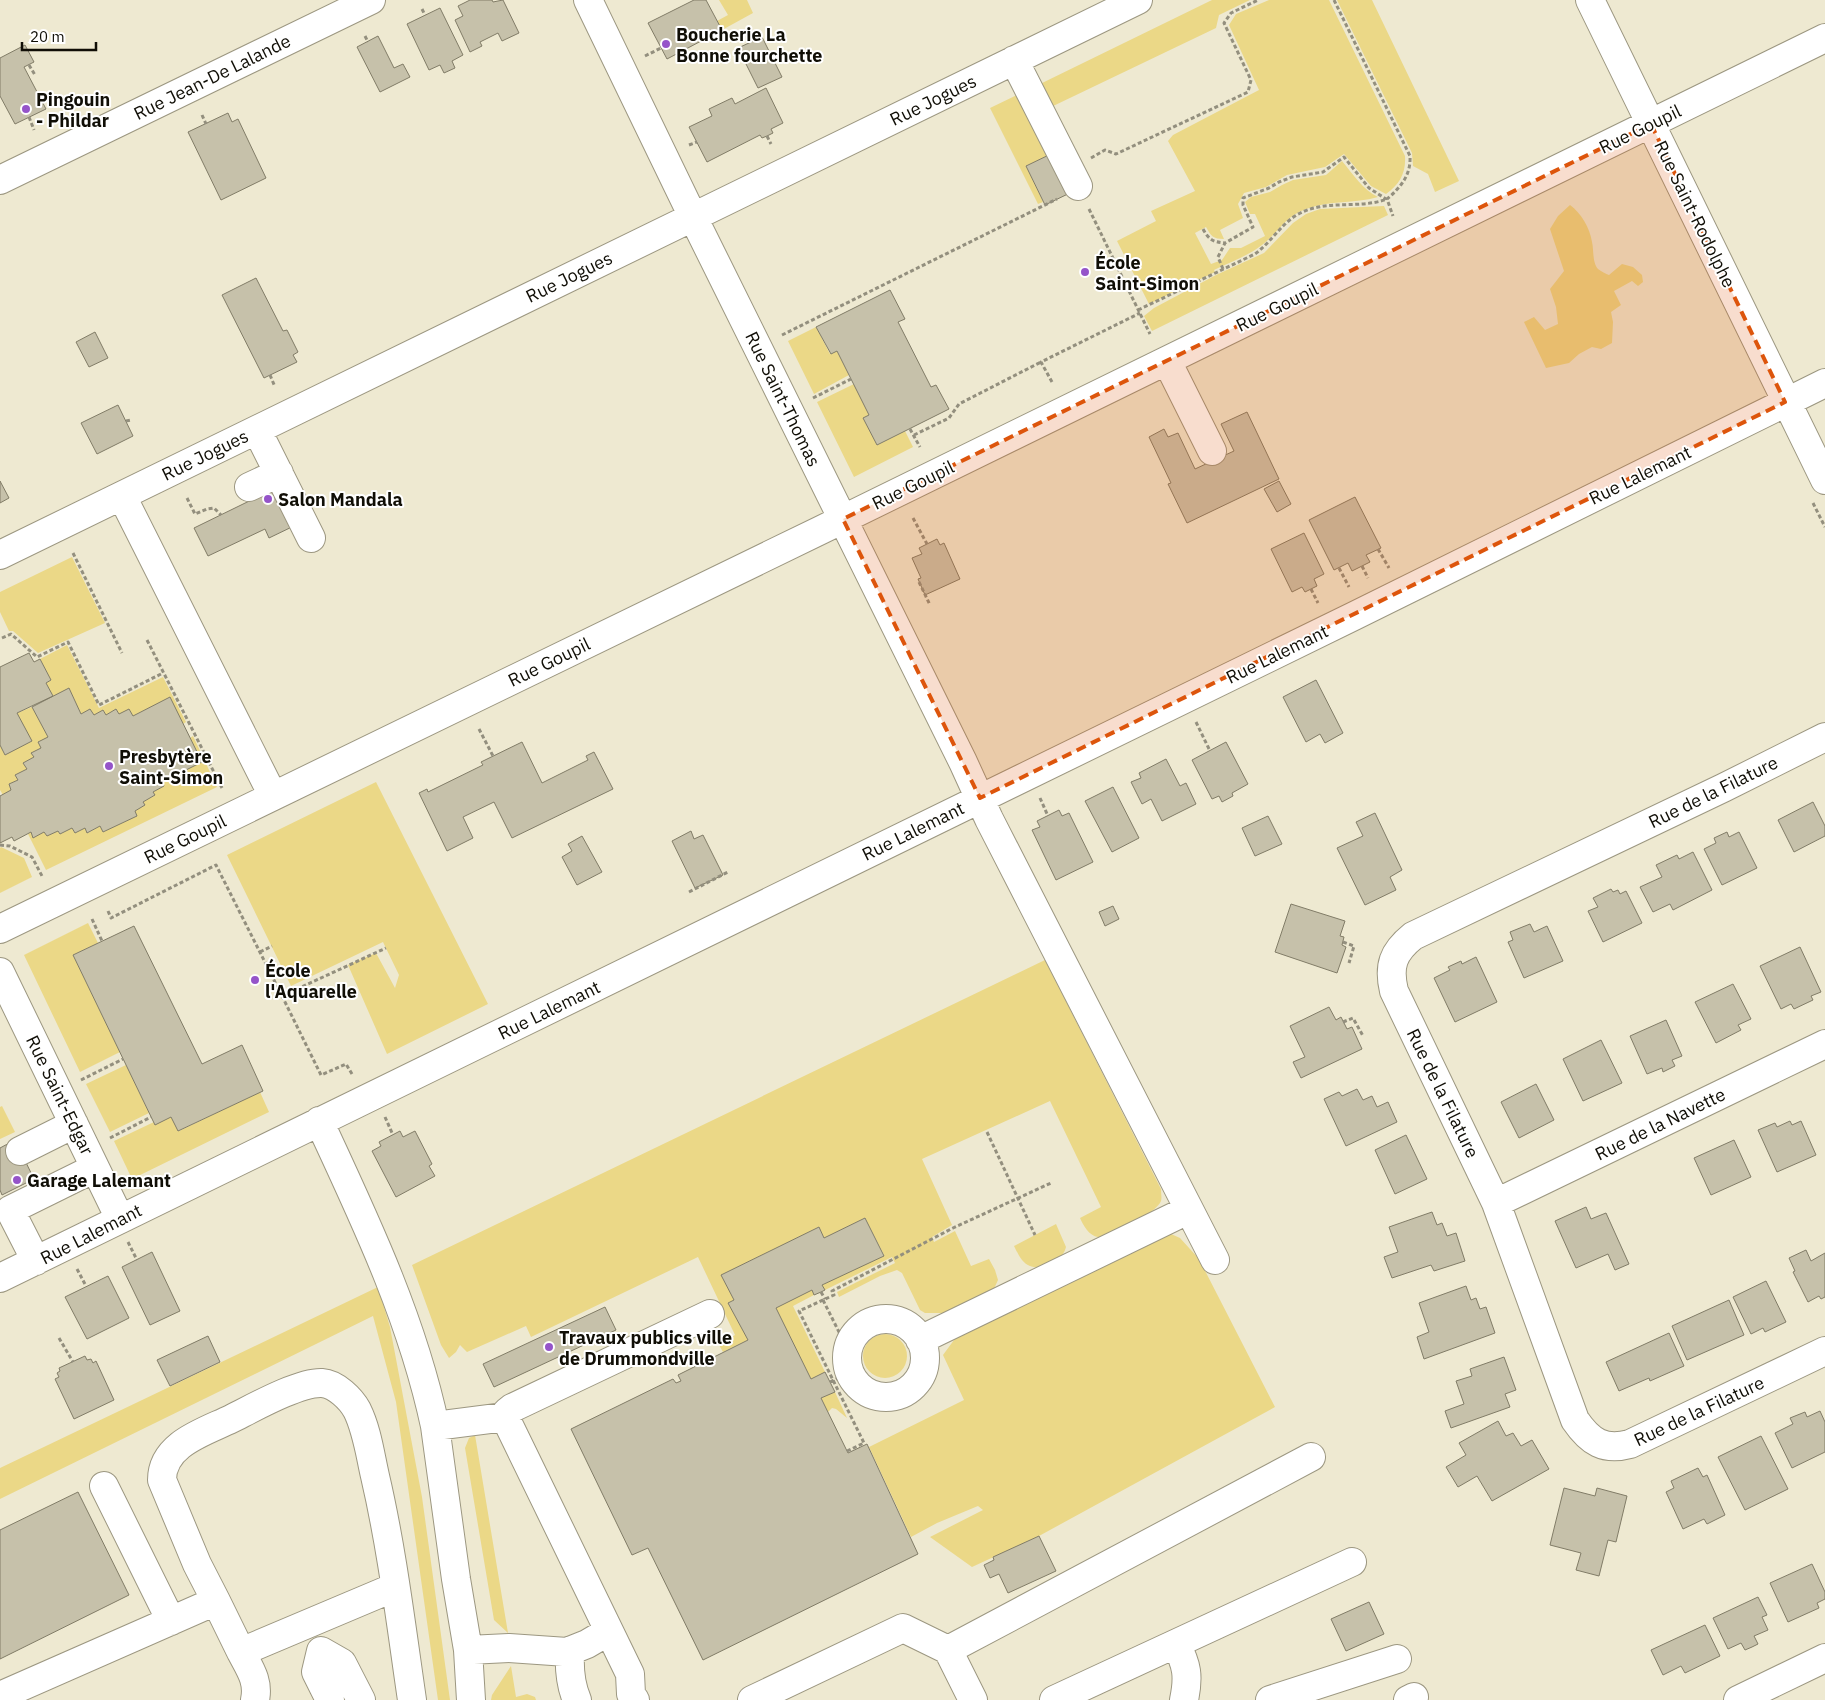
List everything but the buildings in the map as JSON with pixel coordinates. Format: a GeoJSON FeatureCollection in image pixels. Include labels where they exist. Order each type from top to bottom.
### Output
{"type":"FeatureCollection","features":[{"type":"Feature","properties":{"kind":"street","name":"Rue Jean-De Lalande"},"geometry":{"type":"LineString","coordinates":[[0,180],[371,0]]}},
{"type":"Feature","properties":{"kind":"street","name":"Rue Saint-Thomas"},"geometry":{"type":"LineString","coordinates":[[588,0],[989,819],[1215,1260]]}},
{"type":"Feature","properties":{"kind":"street","name":"Rue Jogues"},"geometry":{"type":"LineString","coordinates":[[0,555],[1138,0]]}},
{"type":"Feature","properties":{"kind":"street","name":"Rue Saint-Rodolphe"},"geometry":{"type":"LineString","coordinates":[[1590,0],[1825,480]]}},
{"type":"Feature","properties":{"kind":"street","name":"Rue Goupil"},"geometry":{"type":"LineString","coordinates":[[0,930],[1825,38]]}},
{"type":"Feature","properties":{"kind":"street"},"geometry":{"type":"LineString","coordinates":[[1014,60],[1075,181]]}},
{"type":"Feature","properties":{"kind":"street"},"geometry":{"type":"LineString","coordinates":[[1167,361],[1212,451]]}},
{"type":"Feature","properties":{"kind":"street","name":"Rue Lalemant"},"geometry":{"type":"LineString","coordinates":[[0,1278],[36,1261],[123,1229],[319,1121],[1363,612],[1825,383]]}},
{"type":"Feature","properties":{"kind":"street"},"geometry":{"type":"LineString","coordinates":[[257,430],[311,538]]}},
{"type":"Feature","properties":{"kind":"street"},"geometry":{"type":"LineString","coordinates":[[249,487],[279,473]]}},
{"type":"Feature","properties":{"kind":"street"},"geometry":{"type":"LineString","coordinates":[[122,496],[273,796]]}},
{"type":"Feature","properties":{"kind":"street","name":"Rue de la Filature"},"geometry":{"type":"LineString","coordinates":[[1825,736],[1723,788],[1413,936],[1393,958],[1391,968],[1394,991],[1496,1203],[1575,1420],[1590,1438],[1599,1444],[1610,1447],[1630,1444],[1825,1352]]}},
{"type":"Feature","properties":{"kind":"street","name":"Rue Saint-Edgar"},"geometry":{"type":"LineString","coordinates":[[0,972],[123,1229]]}},
{"type":"Feature","properties":{"kind":"street","name":"Rue de la Navette"},"geometry":{"type":"LineString","coordinates":[[1496,1203],[1825,1044]]}},
{"type":"Feature","properties":{"kind":"street"},"geometry":{"type":"LineString","coordinates":[[319,1121],[381,1256],[418,1358],[435,1426],[456,1579],[468,1650],[471,1700]]}},
{"type":"Feature","properties":{"kind":"street"},"geometry":{"type":"LineString","coordinates":[[20,1150],[74,1124]]}},
{"type":"Feature","properties":{"kind":"street"},"geometry":{"type":"LineString","coordinates":[[36,1261],[10,1204],[95,1168]]}},
{"type":"Feature","properties":{"kind":"street"},"geometry":{"type":"LineString","coordinates":[[920,1340],[1188,1210]]}},
{"type":"Feature","properties":{"kind":"street"},"geometry":{"type":"LineString","coordinates":[[505,1417],[512,1408],[710,1314]]}},
{"type":"Feature","properties":{"kind":"street"},"geometry":{"type":"LineString","coordinates":[[874,1321],[900,1322],[912,1329],[920,1340],[924,1352],[921,1376],[904,1393],[892,1397],[880,1397],[868,1393],[840,1371],[853,1338],[862,1327],[874,1321]]}},
{"type":"Feature","properties":{"kind":"street"},"geometry":{"type":"LineString","coordinates":[[255,1700],[256,1680],[197,1564],[162,1480],[162,1469],[166,1459],[175,1449],[191,1438],[274,1398],[305,1386],[322,1383],[331,1386],[349,1399],[356,1409],[364,1428],[381,1501],[412,1700]]}},
{"type":"Feature","properties":{"kind":"street"},"geometry":{"type":"LineString","coordinates":[[435,1426],[505,1417]]}},
{"type":"Feature","properties":{"kind":"street"},"geometry":{"type":"LineString","coordinates":[[505,1417],[630,1674],[631,1694],[634,1700]]}},
{"type":"Feature","properties":{"kind":"street"},"geometry":{"type":"LineString","coordinates":[[948,1650],[1310,1457]]}},
{"type":"Feature","properties":{"kind":"street"},"geometry":{"type":"LineString","coordinates":[[104,1486],[171,1621]]}},
{"type":"Feature","properties":{"kind":"street"},"geometry":{"type":"LineString","coordinates":[[1054,1700],[1352,1562]]}},
{"type":"Feature","properties":{"kind":"street"},"geometry":{"type":"LineString","coordinates":[[241,1652],[395,1588]]}},
{"type":"Feature","properties":{"kind":"street"},"geometry":{"type":"LineString","coordinates":[[0,1696],[216,1601]]}},
{"type":"Feature","properties":{"kind":"street"},"geometry":{"type":"LineString","coordinates":[[308,1624],[321,1651],[342,1663],[361,1700]]}},
{"type":"Feature","properties":{"kind":"street"},"geometry":{"type":"LineString","coordinates":[[752,1700],[903,1628],[948,1650],[973,1700]]}},
{"type":"Feature","properties":{"kind":"street"},"geometry":{"type":"LineString","coordinates":[[468,1650],[509,1648],[570,1651],[610,1631]]}},
{"type":"Feature","properties":{"kind":"street"},"geometry":{"type":"LineString","coordinates":[[1176,1644],[1186,1669],[1187,1684],[1184,1700]]}},
{"type":"Feature","properties":{"kind":"street"},"geometry":{"type":"LineString","coordinates":[[321,1651],[316,1672],[330,1700]]}},
{"type":"Feature","properties":{"kind":"street"},"geometry":{"type":"LineString","coordinates":[[570,1651],[572,1696]]}},
{"type":"Feature","properties":{"kind":"street"},"geometry":{"type":"LineString","coordinates":[[1738,1700],[1825,1658]]}},
{"type":"Feature","properties":{"kind":"street"},"geometry":{"type":"LineString","coordinates":[[1270,1700],[1397,1659]]}},
{"type":"Feature","properties":{"kind":"path"},"geometry":{"type":"LineString","coordinates":[[782,335],[1075,181],[1106,150],[1116,154],[1248,92],[1251,80],[1224,23],[1231,13],[1258,0]]}},
{"type":"Feature","properties":{"kind":"path"},"geometry":{"type":"LineString","coordinates":[[914,435],[949,418],[959,404],[1223,268],[1255,254],[1266,246],[1283,226],[1296,216],[1326,206],[1355,203],[1374,204],[1387,199],[1403,184],[1411,163],[1410,156],[1334,0]]}},
{"type":"Feature","properties":{"kind":"path"},"geometry":{"type":"LineString","coordinates":[[422,9],[425,15]]}},
{"type":"Feature","properties":{"kind":"path"},"geometry":{"type":"LineString","coordinates":[[366,36],[368,42]]}},
{"type":"Feature","properties":{"kind":"path"},"geometry":{"type":"LineString","coordinates":[[645,56],[661,48]]}},
{"type":"Feature","properties":{"kind":"path"},"geometry":{"type":"LineString","coordinates":[[28,65],[35,76]]}},
{"type":"Feature","properties":{"kind":"path"},"geometry":{"type":"LineString","coordinates":[[202,115],[206,124]]}},
{"type":"Feature","properties":{"kind":"path"},"geometry":{"type":"LineString","coordinates":[[29,117],[34,130]]}},
{"type":"Feature","properties":{"kind":"path"},"geometry":{"type":"LineString","coordinates":[[767,136],[771,144]]}},
{"type":"Feature","properties":{"kind":"path"},"geometry":{"type":"LineString","coordinates":[[1133,138],[1136,145]]}},
{"type":"Feature","properties":{"kind":"path"},"geometry":{"type":"LineString","coordinates":[[689,145],[697,142]]}},
{"type":"Feature","properties":{"kind":"path"},"geometry":{"type":"LineString","coordinates":[[1223,268],[1218,257],[1226,243],[1253,227],[1243,198],[1292,177],[1323,172],[1344,157],[1369,188],[1387,199],[1393,216]]}},
{"type":"Feature","properties":{"kind":"path"},"geometry":{"type":"LineString","coordinates":[[1075,181],[1150,334]]}},
{"type":"Feature","properties":{"kind":"path"},"geometry":{"type":"LineString","coordinates":[[1203,229],[1208,238],[1215,242],[1226,243]]}},
{"type":"Feature","properties":{"kind":"path"},"geometry":{"type":"LineString","coordinates":[[1041,362],[1052,382]]}},
{"type":"Feature","properties":{"kind":"path"},"geometry":{"type":"LineString","coordinates":[[270,375],[275,387]]}},
{"type":"Feature","properties":{"kind":"path"},"geometry":{"type":"LineString","coordinates":[[813,398],[851,379]]}},
{"type":"Feature","properties":{"kind":"path"},"geometry":{"type":"LineString","coordinates":[[126,422],[131,420]]}},
{"type":"Feature","properties":{"kind":"path"},"geometry":{"type":"LineString","coordinates":[[910,429],[920,447]]}},
{"type":"Feature","properties":{"kind":"path"},"geometry":{"type":"LineString","coordinates":[[187,498],[195,514],[207,508],[214,508],[221,515]]}},
{"type":"Feature","properties":{"kind":"path"},"geometry":{"type":"LineString","coordinates":[[913,518],[927,544]]}},
{"type":"Feature","properties":{"kind":"path"},"geometry":{"type":"LineString","coordinates":[[1378,549],[1388,568]]}},
{"type":"Feature","properties":{"kind":"path"},"geometry":{"type":"LineString","coordinates":[[74,553],[122,653]]}},
{"type":"Feature","properties":{"kind":"path"},"geometry":{"type":"LineString","coordinates":[[1362,566],[1368,578]]}},
{"type":"Feature","properties":{"kind":"path"},"geometry":{"type":"LineString","coordinates":[[1339,568],[1350,587]]}},
{"type":"Feature","properties":{"kind":"path"},"geometry":{"type":"LineString","coordinates":[[919,582],[930,606]]}},
{"type":"Feature","properties":{"kind":"path"},"geometry":{"type":"LineString","coordinates":[[1311,589],[1318,603]]}},
{"type":"Feature","properties":{"kind":"path"},"geometry":{"type":"LineString","coordinates":[[2,638],[12,634],[37,657],[68,642],[99,705],[163,673]]}},
{"type":"Feature","properties":{"kind":"path"},"geometry":{"type":"LineString","coordinates":[[147,640],[222,788]]}},
{"type":"Feature","properties":{"kind":"path"},"geometry":{"type":"LineString","coordinates":[[1194,719],[1210,751]]}},
{"type":"Feature","properties":{"kind":"path"},"geometry":{"type":"LineString","coordinates":[[186,730],[191,727]]}},
{"type":"Feature","properties":{"kind":"path"},"geometry":{"type":"LineString","coordinates":[[479,729],[493,756]]}},
{"type":"Feature","properties":{"kind":"path"},"geometry":{"type":"LineString","coordinates":[[1038,795],[1048,816]]}},
{"type":"Feature","properties":{"kind":"path"},"geometry":{"type":"LineString","coordinates":[[0,845],[10,846],[32,857],[42,876]]}},
{"type":"Feature","properties":{"kind":"path"},"geometry":{"type":"LineString","coordinates":[[108,911],[111,918],[216,865],[321,1075],[346,1064],[352,1074]]}},
{"type":"Feature","properties":{"kind":"path"},"geometry":{"type":"LineString","coordinates":[[689,892],[728,872]]}},
{"type":"Feature","properties":{"kind":"path"},"geometry":{"type":"LineString","coordinates":[[92,919],[102,941]]}},
{"type":"Feature","properties":{"kind":"path"},"geometry":{"type":"LineString","coordinates":[[1343,942],[1354,946],[1349,963]]}},
{"type":"Feature","properties":{"kind":"path"},"geometry":{"type":"LineString","coordinates":[[260,952],[272,946]]}},
{"type":"Feature","properties":{"kind":"path"},"geometry":{"type":"LineString","coordinates":[[282,996],[386,948]]}},
{"type":"Feature","properties":{"kind":"path"},"geometry":{"type":"LineString","coordinates":[[1343,1022],[1353,1018],[1363,1036]]}},
{"type":"Feature","properties":{"kind":"path"},"geometry":{"type":"LineString","coordinates":[[80,1080],[123,1059]]}},
{"type":"Feature","properties":{"kind":"path"},"geometry":{"type":"LineString","coordinates":[[383,1115],[394,1135]]}},
{"type":"Feature","properties":{"kind":"path"},"geometry":{"type":"LineString","coordinates":[[110,1138],[151,1117]]}},
{"type":"Feature","properties":{"kind":"path"},"geometry":{"type":"LineString","coordinates":[[987,1132],[1035,1234]]}},
{"type":"Feature","properties":{"kind":"path"},"geometry":{"type":"LineString","coordinates":[[840,1371],[799,1311],[834,1294],[832,1291],[953,1228],[1051,1183]]}},
{"type":"Feature","properties":{"kind":"path"},"geometry":{"type":"LineString","coordinates":[[123,1229],[136,1260]]}},
{"type":"Feature","properties":{"kind":"path"},"geometry":{"type":"LineString","coordinates":[[75,1265],[86,1286]]}},
{"type":"Feature","properties":{"kind":"path"},"geometry":{"type":"LineString","coordinates":[[821,1292],[840,1371],[864,1443],[847,1451]]}},
{"type":"Feature","properties":{"kind":"path"},"geometry":{"type":"LineString","coordinates":[[59,1338],[72,1362]]}},
{"type":"Feature","properties":{"kind":"highlighted area"},"geometry":{"type":"Polygon","coordinates":[[[1651,124],[1785,402],[980,798],[843,519],[1651,124]]]}},
{"type":"Feature","properties":{"kind":"shaded area"},"geometry":{"type":"Polygon","coordinates":[[[719,0],[747,0],[753,13],[722,30],[717,21],[728,15],[719,0]]]}},
{"type":"Feature","properties":{"kind":"shaded area"},"geometry":{"type":"Polygon","coordinates":[[[1212,0],[1250,0],[1219,15],[1216,28],[1049,108],[1038,85],[1212,0]]]}},
{"type":"Feature","properties":{"kind":"shaded area"},"geometry":{"type":"Polygon","coordinates":[[[1269,0],[1329,0],[1405,156],[1403,173],[1395,186],[1386,194],[1371,186],[1344,154],[1325,167],[1287,175],[1266,187],[1244,193],[1238,204],[1243,218],[1220,230],[1224,239],[1213,236],[1206,227],[1195,233],[1211,264],[1222,260],[1230,248],[1241,248],[1265,236],[1255,214],[1250,214],[1245,202],[1251,197],[1270,192],[1293,180],[1326,175],[1342,161],[1363,186],[1378,197],[1360,201],[1324,204],[1299,212],[1287,220],[1257,249],[1149,304],[1117,241],[1156,221],[1151,211],[1195,191],[1168,141],[1173,135],[1259,90],[1229,25],[1236,14],[1269,0]]]}},
{"type":"Feature","properties":{"kind":"shaded area"},"geometry":{"type":"Polygon","coordinates":[[[1337,0],[1372,0],[1459,181],[1435,192],[1428,174],[1413,166],[1412,153],[1337,0]]]}},
{"type":"Feature","properties":{"kind":"shaded area"},"geometry":{"type":"Polygon","coordinates":[[[1019,94],[1053,153],[1026,166],[1043,202],[1038,204],[990,108],[1019,94]]]}},
{"type":"Feature","properties":{"kind":"shaded area"},"geometry":{"type":"Polygon","coordinates":[[[1570,205],[1578,212],[1587,226],[1598,269],[1609,275],[1622,264],[1633,267],[1642,275],[1643,282],[1638,286],[1632,281],[1614,291],[1621,305],[1611,312],[1613,322],[1612,343],[1601,349],[1592,347],[1579,354],[1569,363],[1546,368],[1524,322],[1534,317],[1545,330],[1558,324],[1556,307],[1550,289],[1564,271],[1550,229],[1558,216],[1570,205]]]}},
{"type":"Feature","properties":{"kind":"shaded area"},"geometry":{"type":"Polygon","coordinates":[[[1384,206],[1388,215],[1152,331],[1144,316],[1154,308],[1216,275],[1264,253],[1293,223],[1306,214],[1320,209],[1384,206]]]}},
{"type":"Feature","properties":{"kind":"shaded area"},"geometry":{"type":"Polygon","coordinates":[[[816,327],[830,354],[837,351],[849,375],[814,394],[788,341],[816,327]]]}},
{"type":"Feature","properties":{"kind":"shaded area"},"geometry":{"type":"Polygon","coordinates":[[[854,384],[869,415],[863,418],[877,445],[905,431],[913,447],[854,477],[817,402],[854,384]]]}},
{"type":"Feature","properties":{"kind":"shaded area"},"geometry":{"type":"Polygon","coordinates":[[[72,557],[105,623],[38,653],[13,631],[9,631],[0,612],[0,592],[72,557]]]}},
{"type":"Feature","properties":{"kind":"shaded area"},"geometry":{"type":"Polygon","coordinates":[[[67,645],[99,708],[163,677],[186,722],[183,724],[169,698],[133,716],[119,714],[116,709],[106,715],[103,710],[94,715],[90,709],[81,714],[69,689],[53,696],[46,683],[51,680],[40,659],[67,645]]]}},
{"type":"Feature","properties":{"kind":"shaded area"},"geometry":{"type":"Polygon","coordinates":[[[32,707],[48,737],[41,748],[32,753],[34,757],[23,763],[27,769],[15,775],[18,780],[9,784],[11,790],[3,795],[0,790],[0,745],[5,755],[31,741],[17,713],[32,707]]]}},
{"type":"Feature","properties":{"kind":"shaded area"},"geometry":{"type":"Polygon","coordinates":[[[193,736],[217,787],[46,870],[28,834],[31,832],[33,838],[44,832],[47,836],[58,831],[60,834],[72,828],[75,833],[85,828],[88,833],[100,826],[103,832],[137,816],[135,811],[145,805],[143,802],[154,796],[153,792],[164,786],[162,782],[202,762],[190,738],[193,736]]]}},
{"type":"Feature","properties":{"kind":"shaded area"},"geometry":{"type":"Polygon","coordinates":[[[376,782],[488,1004],[387,1054],[348,965],[376,953],[395,988],[399,975],[383,942],[291,986],[227,855],[376,782]]]}},
{"type":"Feature","properties":{"kind":"shaded area"},"geometry":{"type":"Polygon","coordinates":[[[0,848],[24,858],[32,877],[0,893],[0,848]]]}},
{"type":"Feature","properties":{"kind":"shaded area"},"geometry":{"type":"Polygon","coordinates":[[[88,923],[98,943],[73,955],[120,1052],[80,1072],[24,955],[88,923]]]}},
{"type":"Feature","properties":{"kind":"shaded area"},"geometry":{"type":"Polygon","coordinates":[[[1045,960],[1161,1189],[1161,1201],[1151,1212],[1122,1230],[1104,1237],[1092,1235],[1087,1230],[1080,1218],[1101,1207],[1050,1101],[922,1159],[952,1225],[932,1237],[934,1242],[955,1231],[971,1266],[989,1259],[998,1280],[993,1291],[948,1313],[925,1313],[920,1310],[902,1273],[897,1270],[880,1276],[839,1297],[837,1292],[895,1263],[892,1257],[825,1290],[822,1285],[884,1255],[865,1218],[824,1238],[819,1227],[721,1275],[734,1300],[728,1303],[748,1340],[723,1352],[719,1345],[735,1335],[698,1257],[531,1337],[526,1326],[467,1352],[460,1345],[449,1358],[441,1345],[412,1265],[1045,960]]]}},
{"type":"Feature","properties":{"kind":"shaded area"},"geometry":{"type":"Polygon","coordinates":[[[126,1065],[149,1113],[110,1132],[86,1084],[126,1065]]]}},
{"type":"Feature","properties":{"kind":"shaded area"},"geometry":{"type":"Polygon","coordinates":[[[260,1092],[269,1112],[132,1179],[114,1141],[154,1122],[155,1124],[171,1117],[179,1131],[260,1092]]]}},
{"type":"Feature","properties":{"kind":"shaded area"},"geometry":{"type":"Polygon","coordinates":[[[2,1106],[15,1132],[0,1139],[0,1107],[2,1106]]]}},
{"type":"Feature","properties":{"kind":"shaded area"},"geometry":{"type":"Polygon","coordinates":[[[1056,1224],[1066,1247],[1063,1253],[1054,1263],[1047,1266],[1034,1267],[1027,1265],[1014,1246],[1056,1224]]]}},
{"type":"Feature","properties":{"kind":"shaded area"},"geometry":{"type":"Polygon","coordinates":[[[1171,1234],[1180,1238],[1199,1259],[1275,1407],[1039,1536],[972,1567],[930,1537],[983,1510],[978,1506],[937,1523],[911,1537],[869,1447],[964,1400],[943,1355],[954,1340],[964,1330],[1161,1235],[1171,1234]]]}},
{"type":"Feature","properties":{"kind":"shaded area"},"geometry":{"type":"Polygon","coordinates":[[[378,1287],[390,1327],[422,1497],[450,1700],[438,1700],[396,1402],[373,1316],[0,1499],[0,1468],[378,1287]]]}},
{"type":"Feature","properties":{"kind":"shaded area"},"geometry":{"type":"Polygon","coordinates":[[[812,1290],[814,1295],[793,1306],[825,1372],[811,1379],[776,1308],[812,1290]]]}},
{"type":"Feature","properties":{"kind":"shaded area"},"geometry":{"type":"Polygon","coordinates":[[[885,1334],[897,1338],[903,1344],[907,1356],[903,1368],[897,1374],[885,1378],[873,1374],[867,1368],[863,1356],[867,1344],[873,1338],[885,1334]]]}},
{"type":"Feature","properties":{"kind":"shaded area"},"geometry":{"type":"Polygon","coordinates":[[[835,1392],[847,1418],[836,1409],[832,1408],[828,1412],[821,1398],[835,1392]]]}},
{"type":"Feature","properties":{"kind":"shaded area"},"geometry":{"type":"Polygon","coordinates":[[[475,1435],[508,1633],[494,1620],[465,1448],[469,1438],[475,1435]]]}},
{"type":"Feature","properties":{"kind":"shaded area"},"geometry":{"type":"Polygon","coordinates":[[[511,1666],[516,1697],[527,1694],[535,1697],[536,1700],[491,1700],[492,1695],[511,1666]]]}},
{"type":"Feature","properties":{"kind":"place","name":"Boucherie La Bonne fourchette"},"geometry":{"type":"Point","coordinates":[666,44]}},
{"type":"Feature","properties":{"kind":"place","name":"Pingouin - Phildar"},"geometry":{"type":"Point","coordinates":[26,109]}},
{"type":"Feature","properties":{"kind":"place","name":"École Saint-Simon"},"geometry":{"type":"Point","coordinates":[1085,272]}},
{"type":"Feature","properties":{"kind":"place","name":"Salon Mandala"},"geometry":{"type":"Point","coordinates":[268,499]}},
{"type":"Feature","properties":{"kind":"place","name":"Presbytère Saint-Simon"},"geometry":{"type":"Point","coordinates":[109,766]}},
{"type":"Feature","properties":{"kind":"place","name":"École l'Aquarelle"},"geometry":{"type":"Point","coordinates":[255,980]}},
{"type":"Feature","properties":{"kind":"place","name":"Garage Lalemant"},"geometry":{"type":"Point","coordinates":[17,1180]}},
{"type":"Feature","properties":{"kind":"place","name":"Travaux publics ville de Drummondville"},"geometry":{"type":"Point","coordinates":[549,1347]}}]}
